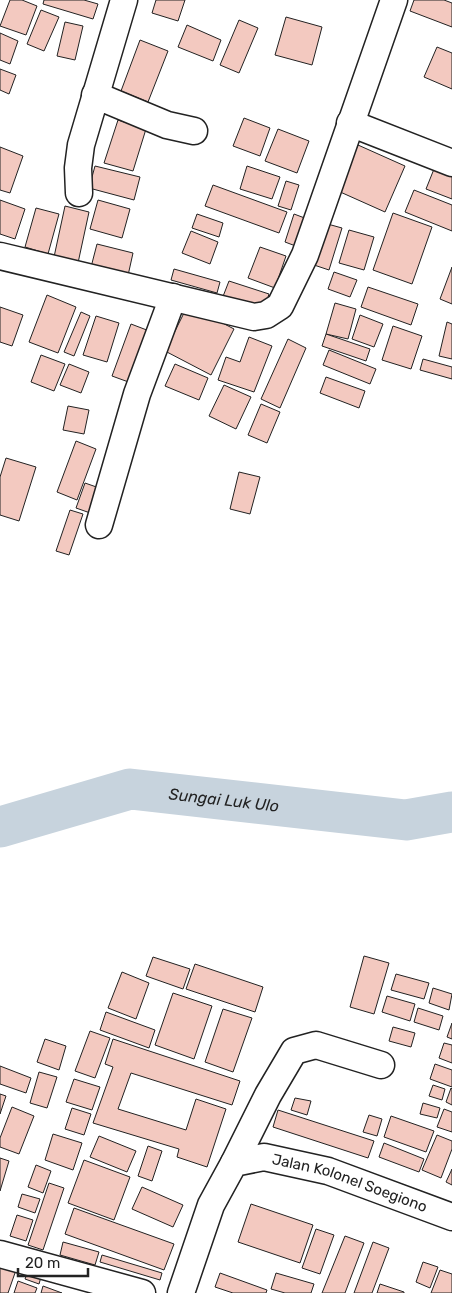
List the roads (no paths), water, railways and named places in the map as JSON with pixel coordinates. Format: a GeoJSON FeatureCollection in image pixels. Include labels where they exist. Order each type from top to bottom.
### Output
{"type":"FeatureCollection","features":[{"type":"Feature","properties":{"kind":"street"},"geometry":{"type":"LineString","coordinates":[[79,193],[78,168],[81,146],[124,0]]}},
{"type":"Feature","properties":{"kind":"street"},"geometry":{"type":"LineString","coordinates":[[0,256],[254,317],[266,315],[280,306],[305,255],[394,0]]}},
{"type":"Feature","properties":{"kind":"street"},"geometry":{"type":"LineString","coordinates":[[95,95],[167,124],[194,131]]}},
{"type":"Feature","properties":{"kind":"street"},"geometry":{"type":"LineString","coordinates":[[350,123],[452,163]]}},
{"type":"Feature","properties":{"kind":"street"},"geometry":{"type":"LineString","coordinates":[[99,525],[137,394],[173,298]]}},
{"type":"Feature","properties":{"kind":"street"},"geometry":{"type":"LineString","coordinates":[[181,1293],[211,1205],[234,1164],[268,1095],[294,1051],[316,1045],[381,1065]]}},
{"type":"Feature","properties":{"kind":"street","name":"Jalan Kolonel Soegiono"},"geometry":{"type":"LineString","coordinates":[[234,1164],[264,1157],[328,1171],[452,1217]]}},
{"type":"Feature","properties":{"kind":"street"},"geometry":{"type":"LineString","coordinates":[[0,1254],[142,1293]]}},
{"type":"Feature","properties":{"kind":"waterway","name":"Sungai Luk Ulo"},"geometry":{"type":"LineString","coordinates":[[0,827],[130,789],[406,820],[452,812]]}}]}
